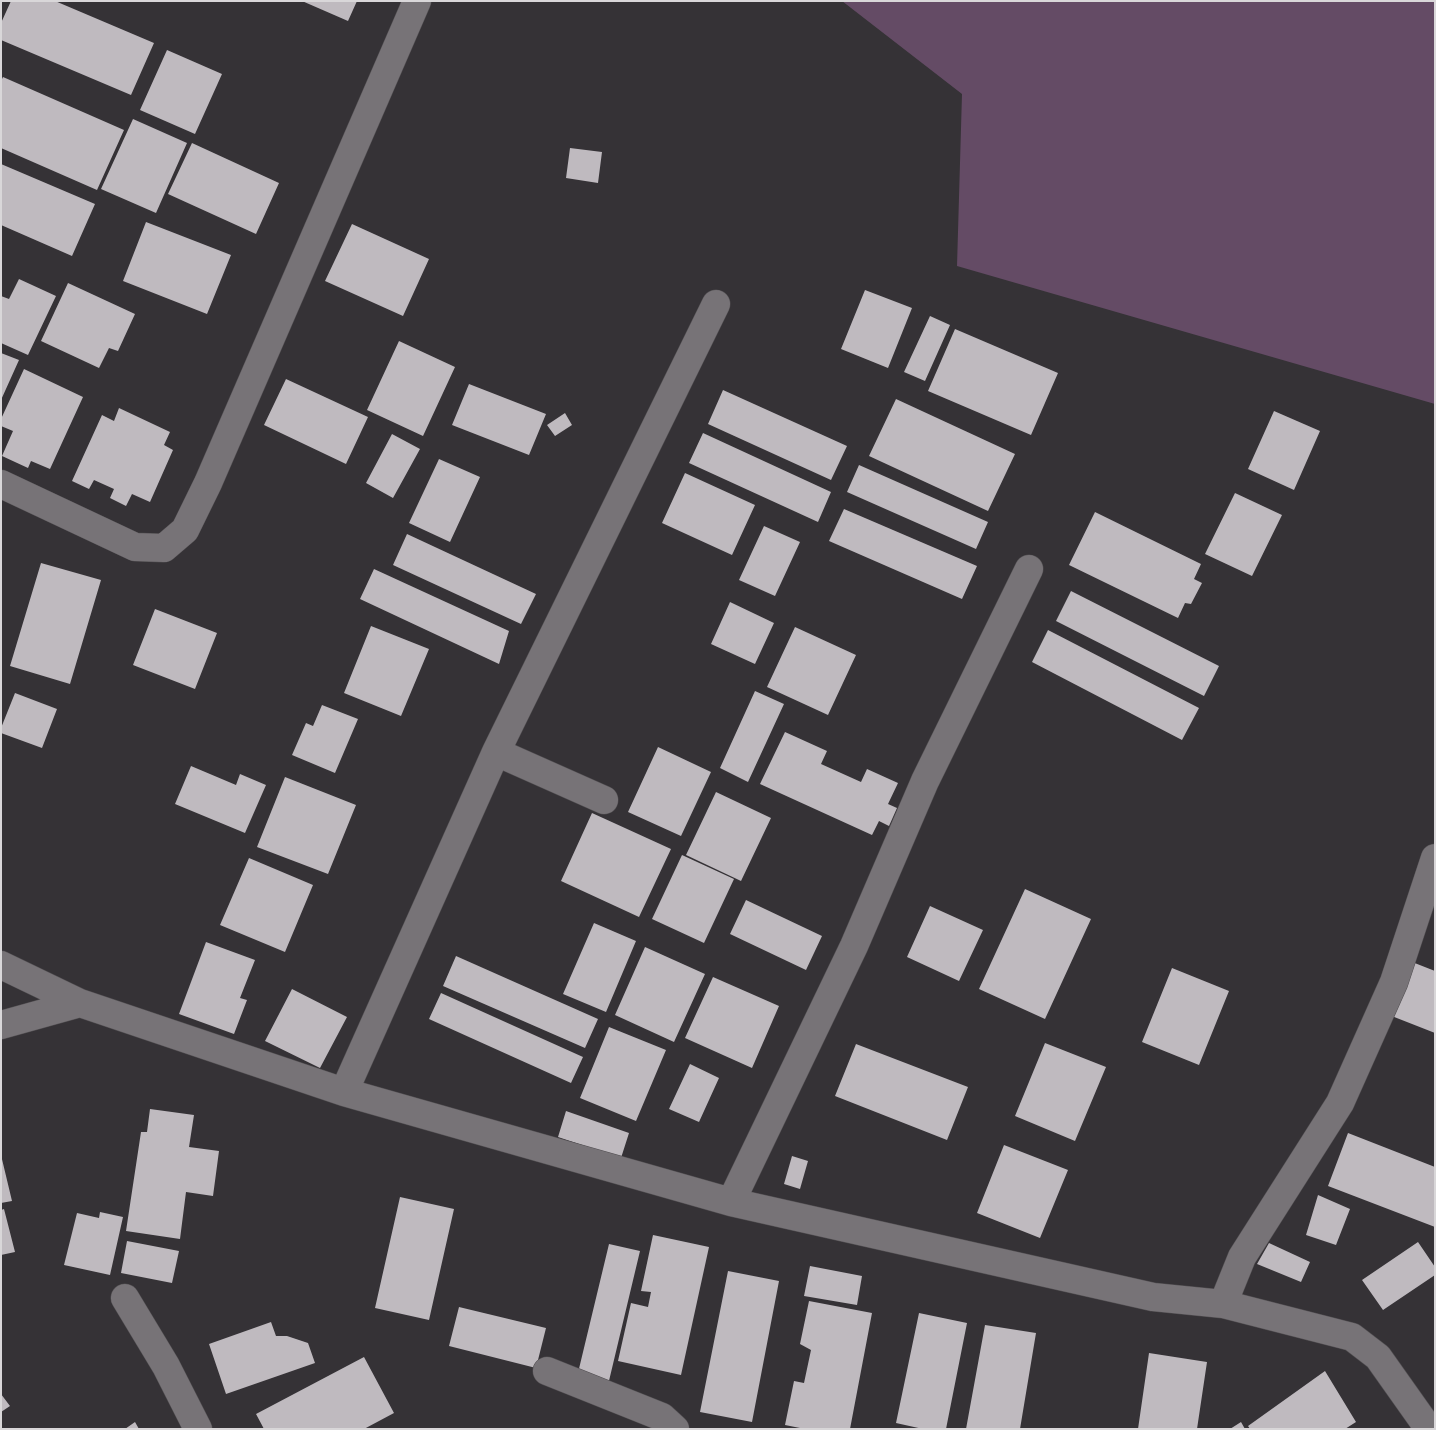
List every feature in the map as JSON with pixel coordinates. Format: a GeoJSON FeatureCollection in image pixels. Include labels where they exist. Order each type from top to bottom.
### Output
{"type":"FeatureCollection","features":[{"type":"Feature","properties":{"kind":"street"},"geometry":{"type":"LineString","coordinates":[[1,484],[135,547],[164,548],[185,530],[208,483],[417,1]]}},
{"type":"Feature","properties":{"kind":"street"},"geometry":{"type":"LineString","coordinates":[[344,1092],[496,752],[716,304]]}},
{"type":"Feature","properties":{"kind":"street"},"geometry":{"type":"LineString","coordinates":[[730,1202],[854,946],[925,781],[1029,569]]}},
{"type":"Feature","properties":{"kind":"street"},"geometry":{"type":"LineString","coordinates":[[496,752],[604,800]]}},
{"type":"Feature","properties":{"kind":"street"},"geometry":{"type":"LineString","coordinates":[[1223,1304],[1242,1257],[1340,1104],[1394,982],[1435,858]]}},
{"type":"Feature","properties":{"kind":"street"},"geometry":{"type":"LineString","coordinates":[[1,965],[80,1003],[344,1092],[730,1202],[1152,1297],[1223,1304],[1352,1337],[1378,1357],[1429,1429]]}},
{"type":"Feature","properties":{"kind":"street"},"geometry":{"type":"LineString","coordinates":[[1,1025],[80,1003]]}},
{"type":"Feature","properties":{"kind":"street"},"geometry":{"type":"LineString","coordinates":[[125,1298],[166,1366],[198,1429]]}},
{"type":"Feature","properties":{"kind":"street"},"geometry":{"type":"LineString","coordinates":[[547,1371],[662,1417],[675,1429]]}},
{"type":"Feature","properties":{"kind":"shaded area"},"geometry":{"type":"Polygon","coordinates":[[[842,1],[1435,1],[1435,404],[957,266],[962,94],[842,1]]]}},
{"type":"Feature","properties":{"kind":"building"},"geometry":{"type":"Polygon","coordinates":[[[11,1],[55,1],[154,43],[131,95],[1,40],[1,23],[11,1]]]}},
{"type":"Feature","properties":{"kind":"building"},"geometry":{"type":"Polygon","coordinates":[[[302,1],[357,1],[348,21],[302,1]]]}},
{"type":"Feature","properties":{"kind":"building"},"geometry":{"type":"Polygon","coordinates":[[[167,50],[222,74],[195,134],[140,110],[167,50]]]}},
{"type":"Feature","properties":{"kind":"building"},"geometry":{"type":"Polygon","coordinates":[[[3,77],[124,130],[97,190],[1,148],[1,81],[3,77]]]}},
{"type":"Feature","properties":{"kind":"building"},"geometry":{"type":"Polygon","coordinates":[[[133,119],[187,143],[156,213],[101,189],[133,119]]]}},
{"type":"Feature","properties":{"kind":"building"},"geometry":{"type":"Polygon","coordinates":[[[192,143],[279,183],[256,234],[168,194],[192,143]]]}},
{"type":"Feature","properties":{"kind":"building"},"geometry":{"type":"Polygon","coordinates":[[[570,148],[602,152],[598,183],[566,178],[570,148]]]}},
{"type":"Feature","properties":{"kind":"building"},"geometry":{"type":"Polygon","coordinates":[[[1,164],[95,204],[72,256],[1,225],[1,164]]]}},
{"type":"Feature","properties":{"kind":"building"},"geometry":{"type":"Polygon","coordinates":[[[146,222],[231,255],[207,314],[123,281],[146,222]]]}},
{"type":"Feature","properties":{"kind":"building"},"geometry":{"type":"Polygon","coordinates":[[[352,224],[429,259],[403,316],[325,281],[352,224]]]}},
{"type":"Feature","properties":{"kind":"building"},"geometry":{"type":"Polygon","coordinates":[[[19,279],[56,296],[28,355],[1,343],[1,296],[9,299],[19,279]]]}},
{"type":"Feature","properties":{"kind":"building"},"geometry":{"type":"Polygon","coordinates":[[[68,283],[135,314],[118,351],[109,348],[99,368],[41,341],[68,283]]]}},
{"type":"Feature","properties":{"kind":"building"},"geometry":{"type":"Polygon","coordinates":[[[865,290],[912,308],[888,368],[841,349],[865,290]]]}},
{"type":"Feature","properties":{"kind":"building"},"geometry":{"type":"Polygon","coordinates":[[[930,316],[950,325],[925,381],[904,372],[930,316]]]}},
{"type":"Feature","properties":{"kind":"building"},"geometry":{"type":"Polygon","coordinates":[[[955,329],[1058,373],[1031,435],[928,391],[955,329]]]}},
{"type":"Feature","properties":{"kind":"building"},"geometry":{"type":"Polygon","coordinates":[[[399,341],[455,367],[423,436],[367,410],[399,341]]]}},
{"type":"Feature","properties":{"kind":"building"},"geometry":{"type":"Polygon","coordinates":[[[1,353],[19,360],[1,400],[1,353]]]}},
{"type":"Feature","properties":{"kind":"building"},"geometry":{"type":"Polygon","coordinates":[[[24,369],[83,397],[50,469],[31,461],[28,468],[2,456],[13,431],[1,426],[1,419],[24,369]]]}},
{"type":"Feature","properties":{"kind":"building"},"geometry":{"type":"Polygon","coordinates":[[[286,379],[368,417],[346,464],[264,425],[286,379]]]}},
{"type":"Feature","properties":{"kind":"building"},"geometry":{"type":"Polygon","coordinates":[[[469,384],[546,414],[529,455],[452,425],[469,384]]]}},
{"type":"Feature","properties":{"kind":"building"},"geometry":{"type":"Polygon","coordinates":[[[723,390],[847,446],[831,480],[708,424],[723,390]]]}},
{"type":"Feature","properties":{"kind":"building"},"geometry":{"type":"Polygon","coordinates":[[[896,399],[1015,454],[988,511],[869,456],[896,399]]]}},
{"type":"Feature","properties":{"kind":"building"},"geometry":{"type":"Polygon","coordinates":[[[119,408],[170,432],[164,445],[173,450],[150,502],[132,494],[126,506],[110,498],[114,489],[94,480],[89,489],[72,481],[102,415],[114,421],[119,408]]]}},
{"type":"Feature","properties":{"kind":"building"},"geometry":{"type":"Polygon","coordinates":[[[1274,411],[1320,431],[1294,490],[1248,469],[1274,411]]]}},
{"type":"Feature","properties":{"kind":"building"},"geometry":{"type":"Polygon","coordinates":[[[565,413],[572,425],[555,436],[547,425],[565,413]]]}},
{"type":"Feature","properties":{"kind":"building"},"geometry":{"type":"Polygon","coordinates":[[[703,433],[831,492],[818,522],[689,463],[703,433]]]}},
{"type":"Feature","properties":{"kind":"building"},"geometry":{"type":"Polygon","coordinates":[[[392,434],[420,449],[393,498],[366,483],[392,434]]]}},
{"type":"Feature","properties":{"kind":"building"},"geometry":{"type":"Polygon","coordinates":[[[439,459],[480,477],[450,542],[409,523],[439,459]]]}},
{"type":"Feature","properties":{"kind":"building"},"geometry":{"type":"Polygon","coordinates":[[[859,465],[988,522],[976,549],[847,492],[859,465]]]}},
{"type":"Feature","properties":{"kind":"building"},"geometry":{"type":"Polygon","coordinates":[[[685,473],[755,505],[732,555],[662,523],[685,473]]]}},
{"type":"Feature","properties":{"kind":"building"},"geometry":{"type":"Polygon","coordinates":[[[1235,493],[1282,515],[1252,576],[1205,554],[1235,493]]]}},
{"type":"Feature","properties":{"kind":"building"},"geometry":{"type":"Polygon","coordinates":[[[844,509],[977,566],[962,599],[829,541],[844,509]]]}},
{"type":"Feature","properties":{"kind":"building"},"geometry":{"type":"Polygon","coordinates":[[[1095,512],[1201,564],[1194,579],[1202,583],[1191,604],[1185,603],[1178,618],[1069,565],[1095,512]]]}},
{"type":"Feature","properties":{"kind":"building"},"geometry":{"type":"Polygon","coordinates":[[[764,526],[800,542],[775,596],[739,580],[764,526]]]}},
{"type":"Feature","properties":{"kind":"building"},"geometry":{"type":"Polygon","coordinates":[[[407,534],[536,594],[521,624],[393,565],[407,534]]]}},
{"type":"Feature","properties":{"kind":"building"},"geometry":{"type":"Polygon","coordinates":[[[41,563],[101,580],[70,684],[10,666],[41,563]]]}},
{"type":"Feature","properties":{"kind":"building"},"geometry":{"type":"Polygon","coordinates":[[[374,569],[509,631],[499,664],[360,599],[374,569]]]}},
{"type":"Feature","properties":{"kind":"building"},"geometry":{"type":"Polygon","coordinates":[[[1071,591],[1219,666],[1204,696],[1056,621],[1071,591]]]}},
{"type":"Feature","properties":{"kind":"building"},"geometry":{"type":"Polygon","coordinates":[[[730,602],[774,623],[755,664],[711,644],[730,602]]]}},
{"type":"Feature","properties":{"kind":"building"},"geometry":{"type":"Polygon","coordinates":[[[155,609],[217,633],[195,689],[133,665],[155,609]]]}},
{"type":"Feature","properties":{"kind":"building"},"geometry":{"type":"Polygon","coordinates":[[[371,626],[429,649],[401,716],[344,693],[371,626]]]}},
{"type":"Feature","properties":{"kind":"building"},"geometry":{"type":"Polygon","coordinates":[[[795,627],[856,655],[828,715],[767,687],[795,627]]]}},
{"type":"Feature","properties":{"kind":"building"},"geometry":{"type":"Polygon","coordinates":[[[1048,630],[1199,708],[1182,740],[1032,662],[1048,630]]]}},
{"type":"Feature","properties":{"kind":"building"},"geometry":{"type":"Polygon","coordinates":[[[755,691],[784,704],[748,782],[720,768],[755,691]]]}},
{"type":"Feature","properties":{"kind":"building"},"geometry":{"type":"Polygon","coordinates":[[[15,693],[57,709],[42,748],[1,733],[1,728],[15,693]]]}},
{"type":"Feature","properties":{"kind":"building"},"geometry":{"type":"Polygon","coordinates":[[[322,705],[358,719],[335,773],[292,755],[306,723],[313,726],[322,705]]]}},
{"type":"Feature","properties":{"kind":"building"},"geometry":{"type":"Polygon","coordinates":[[[785,732],[827,751],[821,764],[861,782],[867,769],[898,783],[888,804],[897,808],[889,826],[879,821],[872,835],[760,784],[785,732]]]}},
{"type":"Feature","properties":{"kind":"building"},"geometry":{"type":"Polygon","coordinates":[[[658,747],[711,772],[681,836],[628,812],[658,747]]]}},
{"type":"Feature","properties":{"kind":"building"},"geometry":{"type":"Polygon","coordinates":[[[191,766],[236,785],[240,774],[266,785],[245,833],[175,804],[191,766]]]}},
{"type":"Feature","properties":{"kind":"building"},"geometry":{"type":"Polygon","coordinates":[[[285,777],[356,805],[328,874],[257,847],[285,777]]]}},
{"type":"Feature","properties":{"kind":"building"},"geometry":{"type":"Polygon","coordinates":[[[716,792],[771,818],[741,881],[686,855],[716,792]]]}},
{"type":"Feature","properties":{"kind":"building"},"geometry":{"type":"Polygon","coordinates":[[[592,813],[671,849],[639,917],[561,881],[592,813]]]}},
{"type":"Feature","properties":{"kind":"building"},"geometry":{"type":"Polygon","coordinates":[[[682,855],[734,879],[704,943],[652,919],[682,855]]]}},
{"type":"Feature","properties":{"kind":"building"},"geometry":{"type":"Polygon","coordinates":[[[249,858],[313,885],[285,952],[220,925],[249,858]]]}},
{"type":"Feature","properties":{"kind":"building"},"geometry":{"type":"Polygon","coordinates":[[[1025,889],[1091,919],[1045,1019],[979,989],[1025,889]]]}},
{"type":"Feature","properties":{"kind":"building"},"geometry":{"type":"Polygon","coordinates":[[[746,900],[822,936],[806,970],[730,934],[746,900]]]}},
{"type":"Feature","properties":{"kind":"building"},"geometry":{"type":"Polygon","coordinates":[[[930,906],[983,930],[959,981],[907,957],[930,906]]]}},
{"type":"Feature","properties":{"kind":"building"},"geometry":{"type":"Polygon","coordinates":[[[594,923],[636,941],[606,1012],[563,994],[594,923]]]}},
{"type":"Feature","properties":{"kind":"building"},"geometry":{"type":"Polygon","coordinates":[[[206,942],[255,960],[240,998],[247,1000],[234,1034],[179,1014],[206,942]]]}},
{"type":"Feature","properties":{"kind":"building"},"geometry":{"type":"Polygon","coordinates":[[[645,947],[705,974],[674,1042],[615,1015],[645,947]]]}},
{"type":"Feature","properties":{"kind":"building"},"geometry":{"type":"Polygon","coordinates":[[[456,956],[598,1019],[585,1048],[443,986],[456,956]]]}},
{"type":"Feature","properties":{"kind":"building"},"geometry":{"type":"Polygon","coordinates":[[[1407,960],[1435,971],[1435,1033],[1384,1013],[1407,960]]]}},
{"type":"Feature","properties":{"kind":"building"},"geometry":{"type":"Polygon","coordinates":[[[1172,968],[1229,991],[1199,1065],[1142,1042],[1172,968]]]}},
{"type":"Feature","properties":{"kind":"building"},"geometry":{"type":"Polygon","coordinates":[[[713,977],[779,1006],[752,1068],[685,1038],[713,977]]]}},
{"type":"Feature","properties":{"kind":"building"},"geometry":{"type":"Polygon","coordinates":[[[292,989],[347,1017],[320,1068],[265,1041],[292,989]]]}},
{"type":"Feature","properties":{"kind":"building"},"geometry":{"type":"Polygon","coordinates":[[[441,993],[583,1057],[571,1083],[429,1019],[441,993]]]}},
{"type":"Feature","properties":{"kind":"building"},"geometry":{"type":"Polygon","coordinates":[[[609,1027],[666,1050],[636,1121],[580,1098],[609,1027]]]}},
{"type":"Feature","properties":{"kind":"building"},"geometry":{"type":"Polygon","coordinates":[[[1045,1043],[1106,1067],[1075,1141],[1015,1116],[1045,1043]]]}},
{"type":"Feature","properties":{"kind":"building"},"geometry":{"type":"Polygon","coordinates":[[[856,1044],[968,1087],[947,1140],[835,1096],[856,1044]]]}},
{"type":"Feature","properties":{"kind":"building"},"geometry":{"type":"Polygon","coordinates":[[[690,1064],[719,1078],[699,1122],[669,1109],[690,1064]]]}},
{"type":"Feature","properties":{"kind":"building"},"geometry":{"type":"Polygon","coordinates":[[[150,1109],[194,1115],[189,1147],[219,1151],[213,1196],[186,1192],[180,1239],[126,1231],[141,1132],[147,1132],[150,1109]]]}},
{"type":"Feature","properties":{"kind":"building"},"geometry":{"type":"Polygon","coordinates":[[[566,1111],[629,1133],[621,1158],[558,1137],[566,1111]]]}},
{"type":"Feature","properties":{"kind":"building"},"geometry":{"type":"Polygon","coordinates":[[[1348,1133],[1435,1167],[1435,1227],[1328,1186],[1348,1133]]]}},
{"type":"Feature","properties":{"kind":"building"},"geometry":{"type":"Polygon","coordinates":[[[1004,1145],[1068,1170],[1040,1238],[977,1213],[1004,1145]]]}},
{"type":"Feature","properties":{"kind":"building"},"geometry":{"type":"Polygon","coordinates":[[[1,1155],[12,1201],[1,1203],[1,1155]]]}},
{"type":"Feature","properties":{"kind":"building"},"geometry":{"type":"Polygon","coordinates":[[[792,1156],[808,1161],[800,1189],[784,1184],[792,1156]]]}},
{"type":"Feature","properties":{"kind":"building"},"geometry":{"type":"Polygon","coordinates":[[[1318,1195],[1350,1209],[1336,1245],[1306,1235],[1318,1195]]]}},
{"type":"Feature","properties":{"kind":"building"},"geometry":{"type":"Polygon","coordinates":[[[400,1197],[454,1209],[429,1320],[375,1308],[400,1197]]]}},
{"type":"Feature","properties":{"kind":"building"},"geometry":{"type":"Polygon","coordinates":[[[4,1209],[15,1252],[1,1255],[1,1210],[4,1209]]]}},
{"type":"Feature","properties":{"kind":"building"},"geometry":{"type":"Polygon","coordinates":[[[100,1212],[123,1217],[110,1275],[64,1265],[77,1213],[99,1218],[100,1212]]]}},
{"type":"Feature","properties":{"kind":"building"},"geometry":{"type":"Polygon","coordinates":[[[653,1235],[709,1247],[681,1375],[618,1361],[631,1303],[648,1307],[651,1292],[641,1291],[653,1235]]]}},
{"type":"Feature","properties":{"kind":"building"},"geometry":{"type":"Polygon","coordinates":[[[127,1241],[179,1251],[172,1283],[121,1273],[127,1241]]]}},
{"type":"Feature","properties":{"kind":"building"},"geometry":{"type":"Polygon","coordinates":[[[1418,1242],[1435,1267],[1435,1275],[1383,1310],[1362,1280],[1418,1242]]]}},
{"type":"Feature","properties":{"kind":"building"},"geometry":{"type":"Polygon","coordinates":[[[1269,1243],[1310,1262],[1301,1282],[1257,1264],[1269,1243]]]}},
{"type":"Feature","properties":{"kind":"building"},"geometry":{"type":"Polygon","coordinates":[[[609,1244],[640,1251],[608,1385],[577,1377],[609,1244]]]}},
{"type":"Feature","properties":{"kind":"building"},"geometry":{"type":"Polygon","coordinates":[[[810,1266],[862,1276],[857,1305],[804,1296],[810,1266]]]}},
{"type":"Feature","properties":{"kind":"building"},"geometry":{"type":"Polygon","coordinates":[[[728,1271],[779,1281],[752,1422],[700,1412],[728,1271]]]}},
{"type":"Feature","properties":{"kind":"building"},"geometry":{"type":"Polygon","coordinates":[[[809,1301],[872,1313],[850,1429],[805,1429],[785,1425],[794,1381],[804,1383],[811,1350],[800,1344],[809,1301]]]}},
{"type":"Feature","properties":{"kind":"building"},"geometry":{"type":"Polygon","coordinates":[[[459,1307],[546,1328],[536,1368],[449,1346],[459,1307]]]}},
{"type":"Feature","properties":{"kind":"building"},"geometry":{"type":"Polygon","coordinates":[[[919,1313],[967,1323],[946,1429],[923,1429],[896,1423],[919,1313]]]}},
{"type":"Feature","properties":{"kind":"building"},"geometry":{"type":"Polygon","coordinates":[[[271,1322],[276,1336],[287,1336],[308,1343],[315,1363],[226,1394],[209,1344],[271,1322]]]}},
{"type":"Feature","properties":{"kind":"building"},"geometry":{"type":"Polygon","coordinates":[[[985,1325],[1036,1333],[1020,1429],[966,1429],[985,1325]]]}},
{"type":"Feature","properties":{"kind":"building"},"geometry":{"type":"Polygon","coordinates":[[[1149,1353],[1207,1362],[1197,1429],[1138,1429],[1149,1353]]]}},
{"type":"Feature","properties":{"kind":"building"},"geometry":{"type":"Polygon","coordinates":[[[364,1357],[394,1413],[364,1429],[264,1429],[256,1414],[364,1357]]]}},
{"type":"Feature","properties":{"kind":"building"},"geometry":{"type":"Polygon","coordinates":[[[1325,1371],[1356,1422],[1345,1429],[1250,1429],[1248,1426],[1325,1371]]]}},
{"type":"Feature","properties":{"kind":"building"},"geometry":{"type":"Polygon","coordinates":[[[1,1394],[10,1406],[1,1412],[1,1394]]]}},
{"type":"Feature","properties":{"kind":"building"},"geometry":{"type":"Polygon","coordinates":[[[135,1422],[139,1429],[125,1429],[135,1422]]]}},
{"type":"Feature","properties":{"kind":"building"},"geometry":{"type":"Polygon","coordinates":[[[1241,1422],[1245,1429],[1230,1429],[1241,1422]]]}}]}
